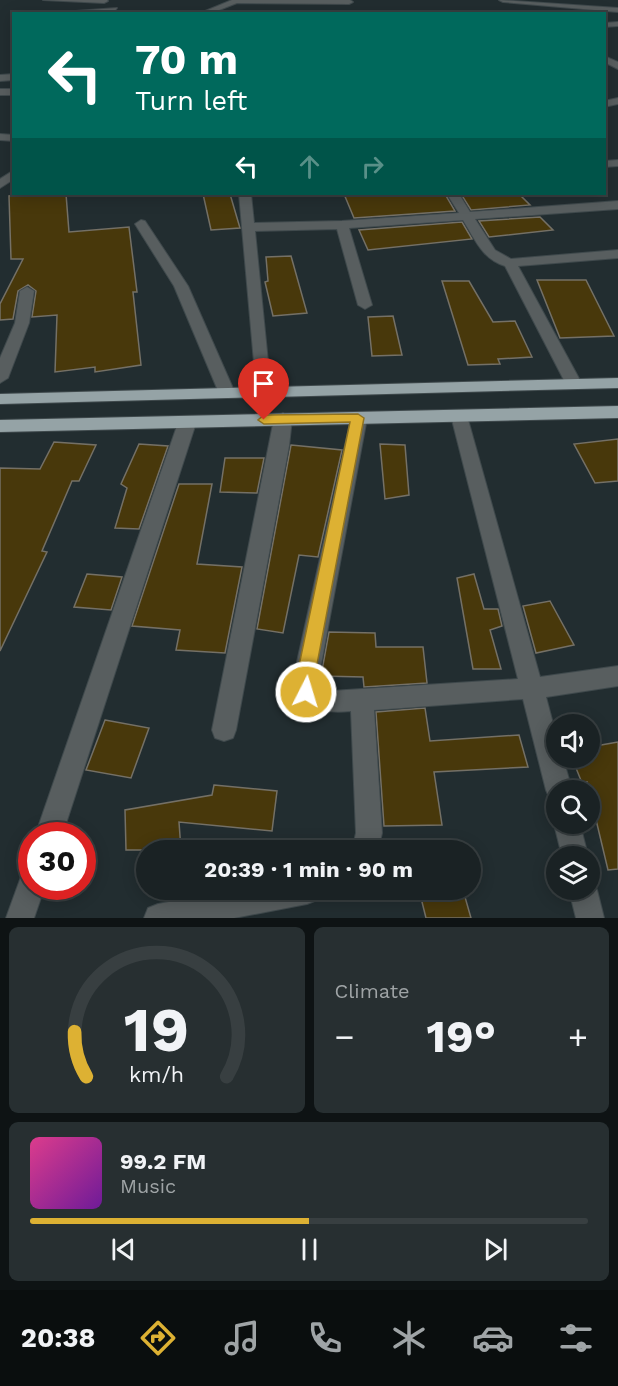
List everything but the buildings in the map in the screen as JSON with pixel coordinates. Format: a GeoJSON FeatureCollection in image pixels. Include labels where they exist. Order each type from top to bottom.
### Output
{"type":"FeatureCollection","features":[{"type":"Feature","properties":{"kind":"highway"},"geometry":{"type":"LineString","coordinates":[[0,399],[618,383]]}},
{"type":"Feature","properties":{"kind":"highway"},"geometry":{"type":"LineString","coordinates":[[0,426],[618,412]]}},
{"type":"Feature","properties":{"kind":"street"},"geometry":{"type":"LineString","coordinates":[[47,0],[103,0],[118,12]]}},
{"type":"Feature","properties":{"kind":"street"},"geometry":{"type":"LineString","coordinates":[[503,0],[618,10]]}},
{"type":"Feature","properties":{"kind":"street"},"geometry":{"type":"LineString","coordinates":[[204,12],[222,2],[238,1],[350,1],[355,9]]}},
{"type":"Feature","properties":{"kind":"street"},"geometry":{"type":"LineString","coordinates":[[276,1],[290,12]]}},
{"type":"Feature","properties":{"kind":"street"},"geometry":{"type":"LineString","coordinates":[[245,195],[263,392]]}},
{"type":"Feature","properties":{"kind":"street"},"geometry":{"type":"LineString","coordinates":[[454,195],[489,253],[497,259],[510,263],[618,254]]}},
{"type":"Feature","properties":{"kind":"street"},"geometry":{"type":"LineString","coordinates":[[590,195],[602,207]]}},
{"type":"Feature","properties":{"kind":"street"},"geometry":{"type":"LineString","coordinates":[[248,227],[342,225],[618,205]]}},
{"type":"Feature","properties":{"kind":"street"},"geometry":{"type":"LineString","coordinates":[[141,224],[182,286],[227,393]]}},
{"type":"Feature","properties":{"kind":"street"},"geometry":{"type":"LineString","coordinates":[[342,225],[365,304]]}},
{"type":"Feature","properties":{"kind":"street"},"geometry":{"type":"LineString","coordinates":[[510,263],[574,384]]}},
{"type":"Feature","properties":{"kind":"street"},"geometry":{"type":"LineString","coordinates":[[0,378],[22,323],[27,291]]}},
{"type":"Feature","properties":{"kind":"street"},"geometry":{"type":"LineString","coordinates":[[459,416],[534,688],[557,780]]}},
{"type":"Feature","properties":{"kind":"street"},"geometry":{"type":"LineString","coordinates":[[358,418],[305,680],[306,692],[317,699],[331,702],[362,701],[534,688],[618,676]]}},
{"type":"Feature","properties":{"kind":"street"},"geometry":{"type":"LineString","coordinates":[[224,730],[280,446],[283,419]]}},
{"type":"Feature","properties":{"kind":"street"},"geometry":{"type":"LineString","coordinates":[[53,822],[187,423]]}},
{"type":"Feature","properties":{"kind":"street"},"geometry":{"type":"LineString","coordinates":[[362,701],[369,833],[367,840]]}},
{"type":"Feature","properties":{"kind":"street"},"geometry":{"type":"LineString","coordinates":[[20,918],[26,900]]}},
{"type":"Feature","properties":{"kind":"street"},"geometry":{"type":"LineString","coordinates":[[158,918],[254,900]]}},
{"type":"Feature","properties":{"kind":"street"},"geometry":{"type":"LineString","coordinates":[[586,900],[590,918]]}},
{"type":"Feature","properties":{"kind":"route"},"geometry":{"type":"LineString","coordinates":[[264,420],[358,418],[305,680],[306,692]]}}]}
